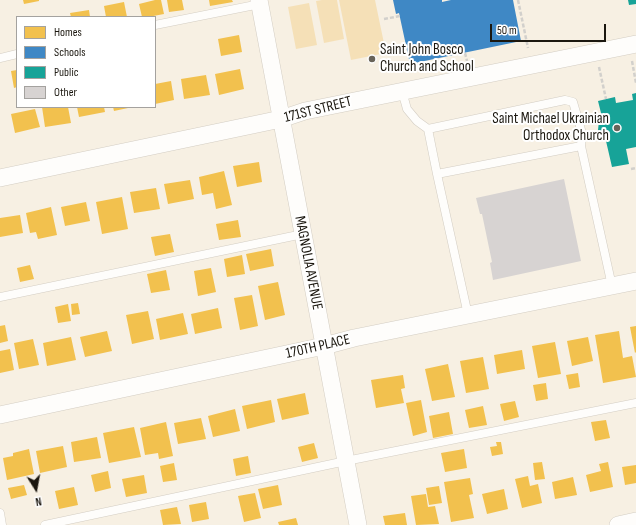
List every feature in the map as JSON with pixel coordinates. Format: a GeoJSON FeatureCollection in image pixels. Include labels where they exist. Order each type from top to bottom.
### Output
{"type":"FeatureCollection","features":[{"type":"Feature","properties":{"kind":"street","name":"MAGNOLIA AVENUE"},"geometry":{"type":"LineString","coordinates":[[259,2],[358,525]]}},
{"type":"Feature","properties":{"kind":"street","name":"171ST STREET"},"geometry":{"type":"LineString","coordinates":[[0,178],[281,119],[305,111],[402,91],[634,51]]}},
{"type":"Feature","properties":{"kind":"street","name":"170TH PLACE"},"geometry":{"type":"LineString","coordinates":[[0,415],[324,346],[354,338],[636,281]]}},
{"type":"Feature","properties":{"kind":"street"},"geometry":{"type":"LineString","coordinates":[[618,525],[636,521]]}},
{"type":"Feature","properties":{"kind":"lane"},"geometry":{"type":"LineString","coordinates":[[156,25],[259,2]]}},
{"type":"Feature","properties":{"kind":"lane"},"geometry":{"type":"LineString","coordinates":[[0,58],[16,54]]}},
{"type":"Feature","properties":{"kind":"lane"},"geometry":{"type":"LineString","coordinates":[[402,91],[407,109],[417,121],[428,128],[565,100],[574,102],[582,133],[581,146],[612,286]]}},
{"type":"Feature","properties":{"kind":"lane"},"geometry":{"type":"LineString","coordinates":[[428,128],[468,315]]}},
{"type":"Feature","properties":{"kind":"lane"},"geometry":{"type":"LineString","coordinates":[[437,174],[581,146]]}},
{"type":"Feature","properties":{"kind":"lane"},"geometry":{"type":"LineString","coordinates":[[0,297],[303,234]]}},
{"type":"Feature","properties":{"kind":"lane"},"geometry":{"type":"LineString","coordinates":[[45,525],[346,461],[636,402]]}},
{"type":"Feature","properties":{"kind":"lane"},"geometry":{"type":"LineString","coordinates":[[0,513],[2,525]]}},
{"type":"Feature","properties":{"kind":"path"},"geometry":{"type":"LineString","coordinates":[[518,0],[528,48]]}},
{"type":"Feature","properties":{"kind":"path"},"geometry":{"type":"LineString","coordinates":[[384,19],[400,16]]}},
{"type":"Feature","properties":{"kind":"path"},"geometry":{"type":"LineString","coordinates":[[634,51],[636,82]]}},
{"type":"Feature","properties":{"kind":"path"},"geometry":{"type":"LineString","coordinates":[[465,53],[467,61]]}},
{"type":"Feature","properties":{"kind":"path"},"geometry":{"type":"LineString","coordinates":[[436,59],[437,67]]}},
{"type":"Feature","properties":{"kind":"path"},"geometry":{"type":"LineString","coordinates":[[598,65],[606,99]]}},
{"type":"Feature","properties":{"kind":"path"},"geometry":{"type":"LineString","coordinates":[[632,169],[636,168]]}},
{"type":"Feature","properties":{"kind":"shaded area"},"geometry":{"type":"Polygon","coordinates":[[[337,0],[344,39],[324,43],[316,1],[337,0]]]}},
{"type":"Feature","properties":{"kind":"shaded area"},"geometry":{"type":"Polygon","coordinates":[[[339,0],[375,0],[386,53],[351,60],[339,0]]]}},
{"type":"Feature","properties":{"kind":"shaded area"},"geometry":{"type":"Polygon","coordinates":[[[309,3],[317,45],[296,49],[288,7],[309,3]]]}},
{"type":"Feature","properties":{"kind":"building: Homes"},"geometry":{"type":"Polygon","coordinates":[[[23,0],[39,0],[39,1],[24,4],[23,0]]]}},
{"type":"Feature","properties":{"kind":"building: Homes"},"geometry":{"type":"Polygon","coordinates":[[[161,0],[164,14],[142,16],[139,4],[161,0]]]}},
{"type":"Feature","properties":{"kind":"building: Homes"},"geometry":{"type":"Polygon","coordinates":[[[167,0],[182,0],[184,10],[169,12],[167,0]]]}},
{"type":"Feature","properties":{"kind":"building: Homes"},"geometry":{"type":"Polygon","coordinates":[[[209,0],[232,0],[233,2],[210,6],[209,0]]]}},
{"type":"Feature","properties":{"kind":"building: Homes"},"geometry":{"type":"Polygon","coordinates":[[[124,2],[127,16],[106,16],[104,6],[124,2]]]}},
{"type":"Feature","properties":{"kind":"building: Homes"},"geometry":{"type":"Polygon","coordinates":[[[89,10],[90,16],[71,16],[70,13],[89,10]]]}},
{"type":"Feature","properties":{"kind":"building: Homes"},"geometry":{"type":"Polygon","coordinates":[[[239,35],[242,52],[221,56],[218,39],[239,35]]]}},
{"type":"Feature","properties":{"kind":"building: Homes"},"geometry":{"type":"Polygon","coordinates":[[[240,69],[244,89],[219,95],[215,74],[240,69]]]}},
{"type":"Feature","properties":{"kind":"building: Homes"},"geometry":{"type":"Polygon","coordinates":[[[16,70],[16,87],[14,88],[11,71],[16,70]]]}},
{"type":"Feature","properties":{"kind":"building: Homes"},"geometry":{"type":"Polygon","coordinates":[[[206,75],[210,95],[184,99],[181,79],[206,75]]]}},
{"type":"Feature","properties":{"kind":"building: Homes"},"geometry":{"type":"Polygon","coordinates":[[[171,81],[174,100],[156,104],[156,84],[171,81]]]}},
{"type":"Feature","properties":{"kind":"building: Homes"},"geometry":{"type":"Polygon","coordinates":[[[42,108],[68,108],[71,123],[45,127],[42,108]]]}},
{"type":"Feature","properties":{"kind":"building: Homes"},"geometry":{"type":"Polygon","coordinates":[[[77,108],[104,108],[105,112],[79,117],[77,108]]]}},
{"type":"Feature","properties":{"kind":"building: Homes"},"geometry":{"type":"Polygon","coordinates":[[[113,108],[128,108],[114,111],[113,108]]]}},
{"type":"Feature","properties":{"kind":"building: Homes"},"geometry":{"type":"Polygon","coordinates":[[[35,109],[40,127],[15,133],[11,114],[35,109]]]}},
{"type":"Feature","properties":{"kind":"building: Homes"},"geometry":{"type":"Polygon","coordinates":[[[259,162],[262,182],[237,187],[233,166],[259,162]]]}},
{"type":"Feature","properties":{"kind":"building: Homes"},"geometry":{"type":"Polygon","coordinates":[[[224,171],[232,205],[216,209],[213,193],[202,195],[199,177],[224,171]]]}},
{"type":"Feature","properties":{"kind":"building: Homes"},"geometry":{"type":"Polygon","coordinates":[[[190,180],[194,199],[168,204],[164,184],[190,180]]]}},
{"type":"Feature","properties":{"kind":"building: Homes"},"geometry":{"type":"Polygon","coordinates":[[[156,188],[160,209],[134,213],[130,192],[156,188]]]}},
{"type":"Feature","properties":{"kind":"building: Homes"},"geometry":{"type":"Polygon","coordinates":[[[122,197],[128,229],[102,234],[96,202],[122,197]]]}},
{"type":"Feature","properties":{"kind":"building: Homes"},"geometry":{"type":"Polygon","coordinates":[[[86,202],[90,221],[65,226],[61,207],[86,202]]]}},
{"type":"Feature","properties":{"kind":"building: Homes"},"geometry":{"type":"Polygon","coordinates":[[[51,207],[57,235],[38,239],[36,232],[30,233],[26,213],[51,207]]]}},
{"type":"Feature","properties":{"kind":"building: Homes"},"geometry":{"type":"Polygon","coordinates":[[[20,215],[23,233],[0,237],[0,218],[20,215]]]}},
{"type":"Feature","properties":{"kind":"building: Homes"},"geometry":{"type":"Polygon","coordinates":[[[238,220],[241,237],[219,240],[216,224],[238,220]]]}},
{"type":"Feature","properties":{"kind":"building: Homes"},"geometry":{"type":"Polygon","coordinates":[[[170,234],[174,252],[155,256],[151,237],[170,234]]]}},
{"type":"Feature","properties":{"kind":"building: Homes"},"geometry":{"type":"Polygon","coordinates":[[[271,249],[274,266],[250,271],[246,254],[271,249]]]}},
{"type":"Feature","properties":{"kind":"building: Homes"},"geometry":{"type":"Polygon","coordinates":[[[242,255],[245,274],[227,277],[224,259],[242,255]]]}},
{"type":"Feature","properties":{"kind":"building: Homes"},"geometry":{"type":"Polygon","coordinates":[[[30,265],[34,279],[20,282],[17,268],[30,265]]]}},
{"type":"Feature","properties":{"kind":"building: Homes"},"geometry":{"type":"Polygon","coordinates":[[[211,268],[216,292],[198,296],[194,271],[211,268]]]}},
{"type":"Feature","properties":{"kind":"building: Homes"},"geometry":{"type":"Polygon","coordinates":[[[166,270],[170,290],[151,293],[147,274],[166,270]]]}},
{"type":"Feature","properties":{"kind":"building: Homes"},"geometry":{"type":"Polygon","coordinates":[[[278,282],[285,315],[265,320],[258,286],[278,282]]]}},
{"type":"Feature","properties":{"kind":"building: Homes"},"geometry":{"type":"Polygon","coordinates":[[[252,295],[258,326],[240,330],[234,298],[252,295]]]}},
{"type":"Feature","properties":{"kind":"building: Homes"},"geometry":{"type":"Polygon","coordinates":[[[78,303],[80,314],[72,315],[71,304],[78,303]]]}},
{"type":"Feature","properties":{"kind":"building: Homes"},"geometry":{"type":"Polygon","coordinates":[[[68,304],[71,321],[58,323],[55,307],[68,304]]]}},
{"type":"Feature","properties":{"kind":"building: Homes"},"geometry":{"type":"Polygon","coordinates":[[[218,308],[222,328],[195,334],[191,314],[218,308]]]}},
{"type":"Feature","properties":{"kind":"building: Homes"},"geometry":{"type":"Polygon","coordinates":[[[148,311],[154,339],[132,344],[126,315],[148,311]]]}},
{"type":"Feature","properties":{"kind":"building: Homes"},"geometry":{"type":"Polygon","coordinates":[[[183,313],[188,334],[160,340],[156,319],[183,313]]]}},
{"type":"Feature","properties":{"kind":"building: Homes"},"geometry":{"type":"Polygon","coordinates":[[[5,325],[8,341],[0,343],[0,326],[5,325]]]}},
{"type":"Feature","properties":{"kind":"building: Homes"},"geometry":{"type":"Polygon","coordinates":[[[636,326],[636,352],[635,353],[630,327],[636,326]]]}},
{"type":"Feature","properties":{"kind":"building: Homes"},"geometry":{"type":"Polygon","coordinates":[[[107,331],[112,351],[85,357],[80,337],[107,331]]]}},
{"type":"Feature","properties":{"kind":"building: Homes"},"geometry":{"type":"Polygon","coordinates":[[[619,331],[623,358],[632,356],[636,377],[603,383],[595,335],[619,331]]]}},
{"type":"Feature","properties":{"kind":"building: Homes"},"geometry":{"type":"Polygon","coordinates":[[[71,337],[76,360],[47,366],[43,343],[71,337]]]}},
{"type":"Feature","properties":{"kind":"building: Homes"},"geometry":{"type":"Polygon","coordinates":[[[588,337],[593,361],[572,366],[567,341],[588,337]]]}},
{"type":"Feature","properties":{"kind":"building: Homes"},"geometry":{"type":"Polygon","coordinates":[[[33,339],[39,365],[19,369],[14,343],[33,339]]]}},
{"type":"Feature","properties":{"kind":"building: Homes"},"geometry":{"type":"Polygon","coordinates":[[[555,342],[561,374],[538,378],[532,346],[555,342]]]}},
{"type":"Feature","properties":{"kind":"building: Homes"},"geometry":{"type":"Polygon","coordinates":[[[10,349],[14,370],[0,373],[0,351],[10,349]]]}},
{"type":"Feature","properties":{"kind":"building: Homes"},"geometry":{"type":"Polygon","coordinates":[[[522,350],[525,369],[497,374],[494,355],[522,350]]]}},
{"type":"Feature","properties":{"kind":"building: Homes"},"geometry":{"type":"Polygon","coordinates":[[[483,357],[489,389],[466,393],[460,361],[483,357]]]}},
{"type":"Feature","properties":{"kind":"building: Homes"},"geometry":{"type":"Polygon","coordinates":[[[448,364],[455,397],[432,401],[425,369],[448,364]]]}},
{"type":"Feature","properties":{"kind":"building: Homes"},"geometry":{"type":"Polygon","coordinates":[[[578,373],[580,387],[569,389],[566,375],[578,373]]]}},
{"type":"Feature","properties":{"kind":"building: Homes"},"geometry":{"type":"Polygon","coordinates":[[[403,375],[405,388],[401,389],[404,403],[376,408],[371,380],[403,375]]]}},
{"type":"Feature","properties":{"kind":"building: Homes"},"geometry":{"type":"Polygon","coordinates":[[[546,383],[548,399],[536,401],[533,385],[546,383]]]}},
{"type":"Feature","properties":{"kind":"building: Homes"},"geometry":{"type":"Polygon","coordinates":[[[305,393],[309,414],[282,420],[277,399],[305,393]]]}},
{"type":"Feature","properties":{"kind":"building: Homes"},"geometry":{"type":"Polygon","coordinates":[[[271,400],[275,422],[247,429],[242,406],[271,400]]]}},
{"type":"Feature","properties":{"kind":"building: Homes"},"geometry":{"type":"Polygon","coordinates":[[[421,400],[427,432],[413,436],[406,403],[421,400]]]}},
{"type":"Feature","properties":{"kind":"building: Homes"},"geometry":{"type":"Polygon","coordinates":[[[515,401],[519,417],[504,421],[500,404],[515,401]]]}},
{"type":"Feature","properties":{"kind":"building: Homes"},"geometry":{"type":"Polygon","coordinates":[[[483,406],[487,425],[469,428],[465,410],[483,406]]]}},
{"type":"Feature","properties":{"kind":"building: Homes"},"geometry":{"type":"Polygon","coordinates":[[[235,409],[240,431],[213,437],[208,416],[235,409]]]}},
{"type":"Feature","properties":{"kind":"building: Homes"},"geometry":{"type":"Polygon","coordinates":[[[449,412],[453,434],[433,438],[429,416],[449,412]]]}},
{"type":"Feature","properties":{"kind":"building: Homes"},"geometry":{"type":"Polygon","coordinates":[[[201,418],[206,439],[178,444],[174,423],[201,418]]]}},
{"type":"Feature","properties":{"kind":"building: Homes"},"geometry":{"type":"Polygon","coordinates":[[[606,420],[610,438],[595,441],[591,422],[606,420]]]}},
{"type":"Feature","properties":{"kind":"building: Homes"},"geometry":{"type":"Polygon","coordinates":[[[166,422],[173,456],[159,459],[158,453],[145,455],[140,428],[166,422]]]}},
{"type":"Feature","properties":{"kind":"building: Homes"},"geometry":{"type":"Polygon","coordinates":[[[134,427],[141,457],[109,463],[103,433],[134,427]]]}},
{"type":"Feature","properties":{"kind":"building: Homes"},"geometry":{"type":"Polygon","coordinates":[[[97,437],[101,458],[74,462],[71,442],[97,437]]]}},
{"type":"Feature","properties":{"kind":"building: Homes"},"geometry":{"type":"Polygon","coordinates":[[[496,442],[501,442],[503,454],[492,456],[490,447],[497,446],[496,442]]]}},
{"type":"Feature","properties":{"kind":"building: Homes"},"geometry":{"type":"Polygon","coordinates":[[[314,443],[318,458],[302,462],[298,447],[314,443]]]}},
{"type":"Feature","properties":{"kind":"building: Homes"},"geometry":{"type":"Polygon","coordinates":[[[63,446],[67,467],[40,473],[36,451],[63,446]]]}},
{"type":"Feature","properties":{"kind":"building: Homes"},"geometry":{"type":"Polygon","coordinates":[[[29,449],[34,474],[7,480],[3,458],[13,456],[13,453],[29,449]]]}},
{"type":"Feature","properties":{"kind":"building: Homes"},"geometry":{"type":"Polygon","coordinates":[[[464,449],[467,468],[445,472],[441,453],[464,449]]]}},
{"type":"Feature","properties":{"kind":"building: Homes"},"geometry":{"type":"Polygon","coordinates":[[[248,456],[251,473],[236,476],[233,459],[248,456]]]}},
{"type":"Feature","properties":{"kind":"building: Homes"},"geometry":{"type":"Polygon","coordinates":[[[542,462],[545,479],[535,480],[533,463],[542,462]]]}},
{"type":"Feature","properties":{"kind":"building: Homes"},"geometry":{"type":"Polygon","coordinates":[[[608,462],[613,487],[590,492],[586,475],[601,471],[599,464],[608,462]]]}},
{"type":"Feature","properties":{"kind":"building: Homes"},"geometry":{"type":"Polygon","coordinates":[[[174,463],[177,480],[163,482],[160,466],[174,463]]]}},
{"type":"Feature","properties":{"kind":"building: Homes"},"geometry":{"type":"Polygon","coordinates":[[[636,465],[636,483],[625,485],[622,467],[636,465]]]}},
{"type":"Feature","properties":{"kind":"building: Homes"},"geometry":{"type":"Polygon","coordinates":[[[108,471],[111,488],[95,492],[91,475],[108,471]]]}},
{"type":"Feature","properties":{"kind":"building: Homes"},"geometry":{"type":"Polygon","coordinates":[[[144,475],[147,493],[126,497],[122,479],[144,475]]]}},
{"type":"Feature","properties":{"kind":"building: Homes"},"geometry":{"type":"Polygon","coordinates":[[[528,476],[530,486],[538,484],[542,503],[522,508],[515,479],[528,476]]]}},
{"type":"Feature","properties":{"kind":"building: Homes"},"geometry":{"type":"Polygon","coordinates":[[[573,477],[577,495],[555,499],[552,482],[573,477]]]}},
{"type":"Feature","properties":{"kind":"building: Homes"},"geometry":{"type":"Polygon","coordinates":[[[470,478],[473,494],[469,495],[474,518],[451,522],[444,482],[470,478]]]}},
{"type":"Feature","properties":{"kind":"building: Homes"},"geometry":{"type":"Polygon","coordinates":[[[24,485],[27,495],[11,499],[8,488],[24,485]]]}},
{"type":"Feature","properties":{"kind":"building: Homes"},"geometry":{"type":"Polygon","coordinates":[[[278,485],[282,505],[263,509],[258,489],[278,485]]]}},
{"type":"Feature","properties":{"kind":"building: Homes"},"geometry":{"type":"Polygon","coordinates":[[[439,486],[442,503],[429,505],[426,488],[439,486]]]}},
{"type":"Feature","properties":{"kind":"building: Homes"},"geometry":{"type":"Polygon","coordinates":[[[74,487],[78,505],[59,509],[55,491],[74,487]]]}},
{"type":"Feature","properties":{"kind":"building: Homes"},"geometry":{"type":"Polygon","coordinates":[[[504,489],[508,509],[487,514],[482,494],[504,489]]]}},
{"type":"Feature","properties":{"kind":"building: Homes"},"geometry":{"type":"Polygon","coordinates":[[[255,493],[261,518],[244,522],[238,496],[255,493]]]}},
{"type":"Feature","properties":{"kind":"building: Homes"},"geometry":{"type":"Polygon","coordinates":[[[426,494],[428,507],[435,506],[439,524],[416,525],[411,496],[426,494]]]}},
{"type":"Feature","properties":{"kind":"building: Homes"},"geometry":{"type":"Polygon","coordinates":[[[206,502],[209,519],[192,522],[189,505],[206,502]]]}},
{"type":"Feature","properties":{"kind":"building: Homes"},"geometry":{"type":"Polygon","coordinates":[[[177,507],[181,524],[163,525],[160,510],[177,507]]]}},
{"type":"Feature","properties":{"kind":"building: Homes"},"geometry":{"type":"Polygon","coordinates":[[[405,513],[407,525],[385,525],[383,516],[405,513]]]}},
{"type":"Feature","properties":{"kind":"building: Homes"},"geometry":{"type":"Polygon","coordinates":[[[296,518],[298,525],[279,525],[278,522],[296,518]]]}},
{"type":"Feature","properties":{"kind":"building: Schools"},"geometry":{"type":"Polygon","coordinates":[[[393,0],[442,0],[442,2],[451,0],[513,0],[521,41],[410,64],[399,13],[396,14],[393,0]]]}},
{"type":"Feature","properties":{"kind":"building: Public"},"geometry":{"type":"Polygon","coordinates":[[[628,0],[636,0],[636,4],[629,5],[628,0]]]}},
{"type":"Feature","properties":{"kind":"building: Public","name":"Saint Michael Ukrainian Orthodox Church"},"geometry":{"type":"Polygon","coordinates":[[[636,93],[636,147],[626,149],[629,164],[612,167],[606,141],[600,135],[598,130],[599,121],[602,117],[598,101],[615,97],[616,103],[633,100],[632,94],[636,93]]]}},
{"type":"Feature","properties":{"kind":"building: Other"},"geometry":{"type":"Polygon","coordinates":[[[564,179],[581,261],[493,280],[490,263],[492,262],[482,214],[480,214],[476,198],[564,179]]]}},
{"type":"Feature","properties":{"kind":"place","name":"Saint John Bosco Church and School"},"geometry":{"type":"Point","coordinates":[372,59]}},
{"type":"Feature","properties":{"kind":"place","name":"Saint Michael Ukrainian Orthodox Church"},"geometry":{"type":"Point","coordinates":[617,128]}}]}
